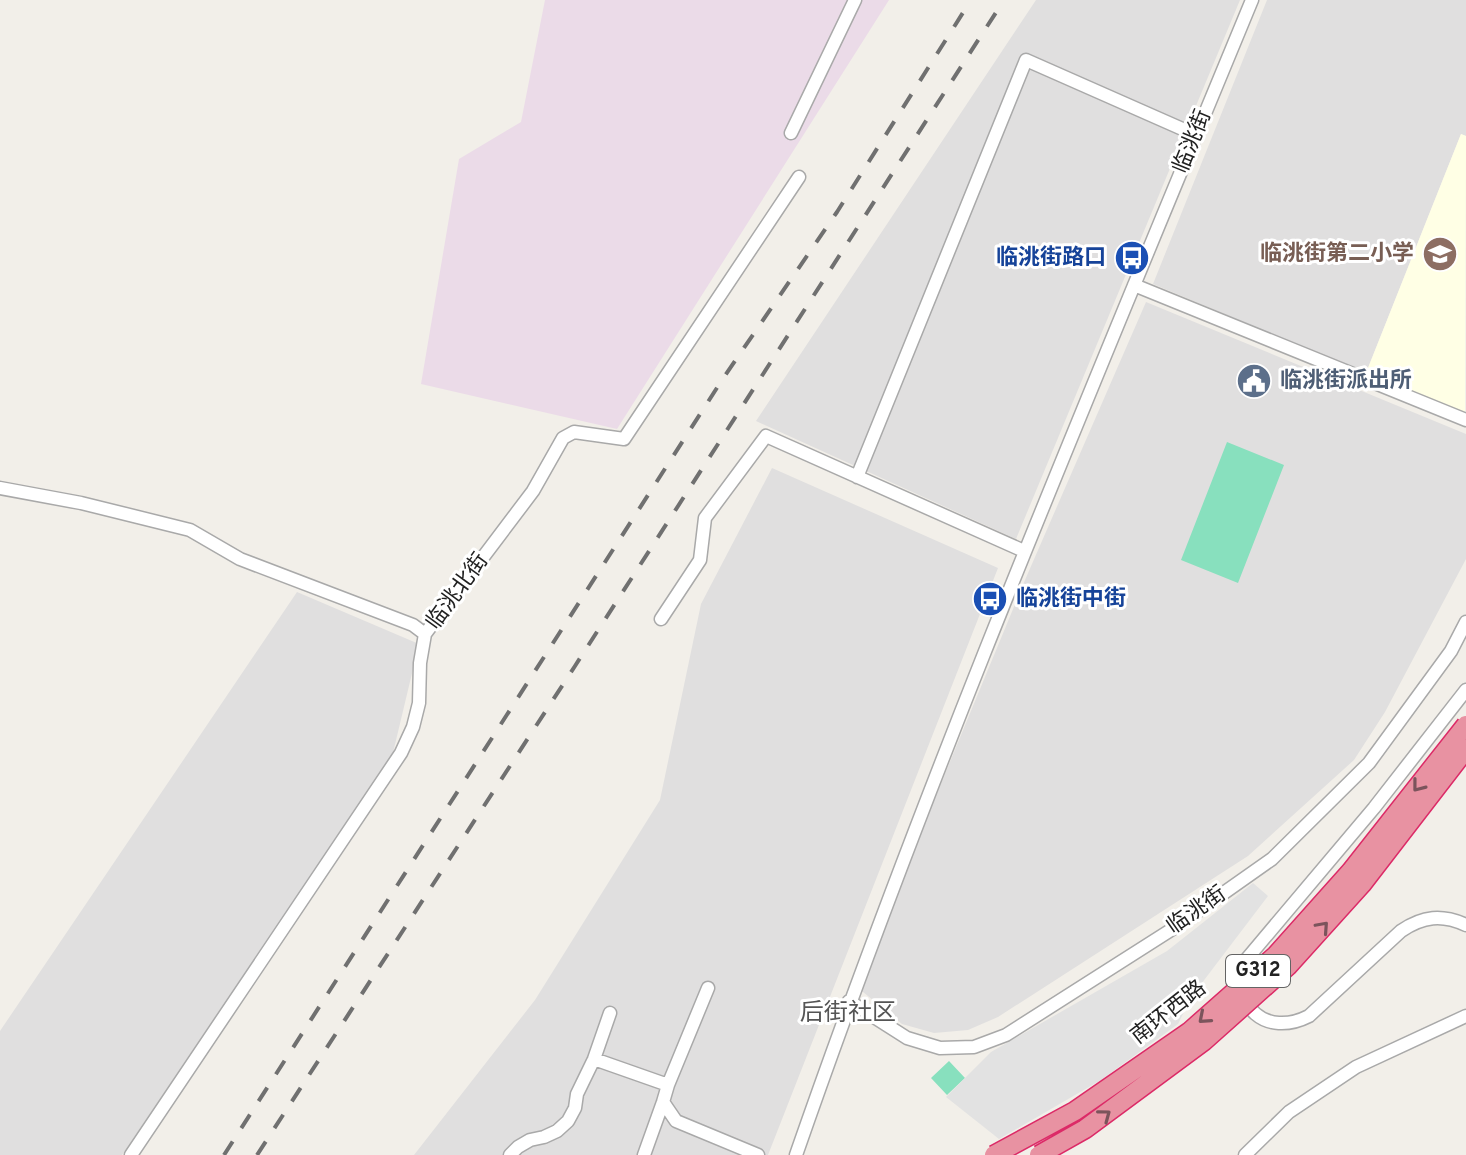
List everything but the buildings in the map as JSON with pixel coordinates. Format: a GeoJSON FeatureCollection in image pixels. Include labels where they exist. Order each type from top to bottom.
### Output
{"type":"FeatureCollection","features":[{"type":"Feature","properties":{"kind":"highway","name":"南环西路"},"geometry":{"type":"LineString","coordinates":[[994,1155],[1075,1111],[1189,1032],[1276,955],[1351,871],[1466,725]]}},
{"type":"Feature","properties":{"kind":"highway","name":"南环西路"},"geometry":{"type":"LineString","coordinates":[[1039,1155],[1085,1129],[1204,1041],[1288,966],[1362,884],[1466,749]]}},
{"type":"Feature","properties":{"kind":"street"},"geometry":{"type":"LineString","coordinates":[[791,133],[855,0]]}},
{"type":"Feature","properties":{"kind":"street","name":"临洮街"},"geometry":{"type":"LineString","coordinates":[[796,1155],[849,1001],[998,613],[1252,0]]}},
{"type":"Feature","properties":{"kind":"street"},"geometry":{"type":"LineString","coordinates":[[857,477],[1026,60],[1196,135]]}},
{"type":"Feature","properties":{"kind":"street","name":"临洮北街"},"geometry":{"type":"LineString","coordinates":[[131,1155],[401,753],[413,727],[419,703],[420,663],[425,634],[533,491],[563,438],[574,432],[624,439],[799,177]]}},
{"type":"Feature","properties":{"kind":"street"},"geometry":{"type":"LineString","coordinates":[[1134,285],[1466,420]]}},
{"type":"Feature","properties":{"kind":"street"},"geometry":{"type":"LineString","coordinates":[[661,619],[700,560],[705,518],[766,436],[1024,551]]}},
{"type":"Feature","properties":{"kind":"street"},"geometry":{"type":"LineString","coordinates":[[0,488],[81,503],[190,530],[240,559],[401,620],[425,634]]}},
{"type":"Feature","properties":{"kind":"street","name":"临洮街"},"geometry":{"type":"LineString","coordinates":[[849,1001],[907,1038],[940,1048],[974,1047],[1006,1035],[1174,928],[1272,859],[1369,763],[1451,651],[1466,622]]}},
{"type":"Feature","properties":{"kind":"street"},"geometry":{"type":"LineString","coordinates":[[1466,690],[1374,808],[1245,961],[1240,975],[1241,990],[1246,1003],[1267,1022],[1281,1025],[1296,1023],[1309,1016],[1415,921],[1431,917],[1449,918],[1466,925]]}},
{"type":"Feature","properties":{"kind":"street"},"geometry":{"type":"LineString","coordinates":[[644,1155],[668,1085],[708,988]]}},
{"type":"Feature","properties":{"kind":"street"},"geometry":{"type":"LineString","coordinates":[[510,1155],[530,1140],[557,1131],[568,1121],[610,1013]]}},
{"type":"Feature","properties":{"kind":"street"},"geometry":{"type":"LineString","coordinates":[[1245,1155],[1289,1112],[1356,1067],[1466,1016]]}},
{"type":"Feature","properties":{"kind":"street"},"geometry":{"type":"LineString","coordinates":[[594,1059],[668,1085]]}},
{"type":"Feature","properties":{"kind":"street"},"geometry":{"type":"LineString","coordinates":[[663,1102],[676,1121],[723,1149],[758,1155]]}},
{"type":"Feature","properties":{"kind":"shaded area"},"geometry":{"type":"Polygon","coordinates":[[[545,0],[889,0],[617,429],[421,384],[459,159],[521,122],[545,0]]]}},
{"type":"Feature","properties":{"kind":"shaded area"},"geometry":{"type":"Polygon","coordinates":[[[1036,0],[1240,0],[1016,539],[756,421],[1036,0]]]}},
{"type":"Feature","properties":{"kind":"shaded area"},"geometry":{"type":"Polygon","coordinates":[[[1267,0],[1466,0],[1466,136],[1461,134],[1366,373],[1153,284],[1267,0]]]}},
{"type":"Feature","properties":{"kind":"shaded area","name":"临洮街第二小学"},"geometry":{"type":"Polygon","coordinates":[[[1461,134],[1466,136],[1465,412],[1366,373],[1461,134]]]}},
{"type":"Feature","properties":{"kind":"shaded area"},"geometry":{"type":"Polygon","coordinates":[[[1146,302],[1466,434],[1466,559],[1385,712],[1354,760],[1248,856],[998,1017],[968,1030],[934,1033],[902,1024],[857,987],[1025,580],[1146,302]]]}},
{"type":"Feature","properties":{"kind":"shaded area"},"geometry":{"type":"Polygon","coordinates":[[[772,468],[998,568],[768,1155],[414,1155],[535,1000],[660,800],[701,604],[772,468]]]}},
{"type":"Feature","properties":{"kind":"shaded area"},"geometry":{"type":"Polygon","coordinates":[[[297,592],[419,644],[392,757],[122,1155],[0,1155],[0,1031],[297,592]]]}},
{"type":"Feature","properties":{"kind":"shaded area"},"geometry":{"type":"Polygon","coordinates":[[[1253,883],[1268,896],[1192,996],[1178,1024],[1101,1080],[999,1139],[946,1097],[991,1052],[1167,951],[1253,883]]]}},
{"type":"Feature","properties":{"kind":"green space"},"geometry":{"type":"Polygon","coordinates":[[[1227,442],[1284,465],[1238,583],[1181,560],[1227,442]]]}},
{"type":"Feature","properties":{"kind":"green space"},"geometry":{"type":"Polygon","coordinates":[[[949,1061],[965,1078],[947,1095],[931,1078],[949,1061]]]}},
{"type":"Feature","properties":{"kind":"railway"},"geometry":{"type":"LineString","coordinates":[[224,1155],[722,380],[837,212],[971,0]]}},
{"type":"Feature","properties":{"kind":"railway"},"geometry":{"type":"LineString","coordinates":[[257,1155],[1004,0]]}},
{"type":"Feature","properties":{"kind":"place","name":"临洮街第二小学"},"geometry":{"type":"Point","coordinates":[1440,254]}},
{"type":"Feature","properties":{"kind":"place","name":"临洮街路口"},"geometry":{"type":"Point","coordinates":[1132,258]}},
{"type":"Feature","properties":{"kind":"place","name":"临洮街派出所"},"geometry":{"type":"Point","coordinates":[1254,381]}},
{"type":"Feature","properties":{"kind":"place","name":"临洮街中街"},"geometry":{"type":"Point","coordinates":[990,599]}},
{"type":"Feature","properties":{"kind":"district","name":"后街社区"},"geometry":{"type":"Point","coordinates":[848,1014]}}]}
